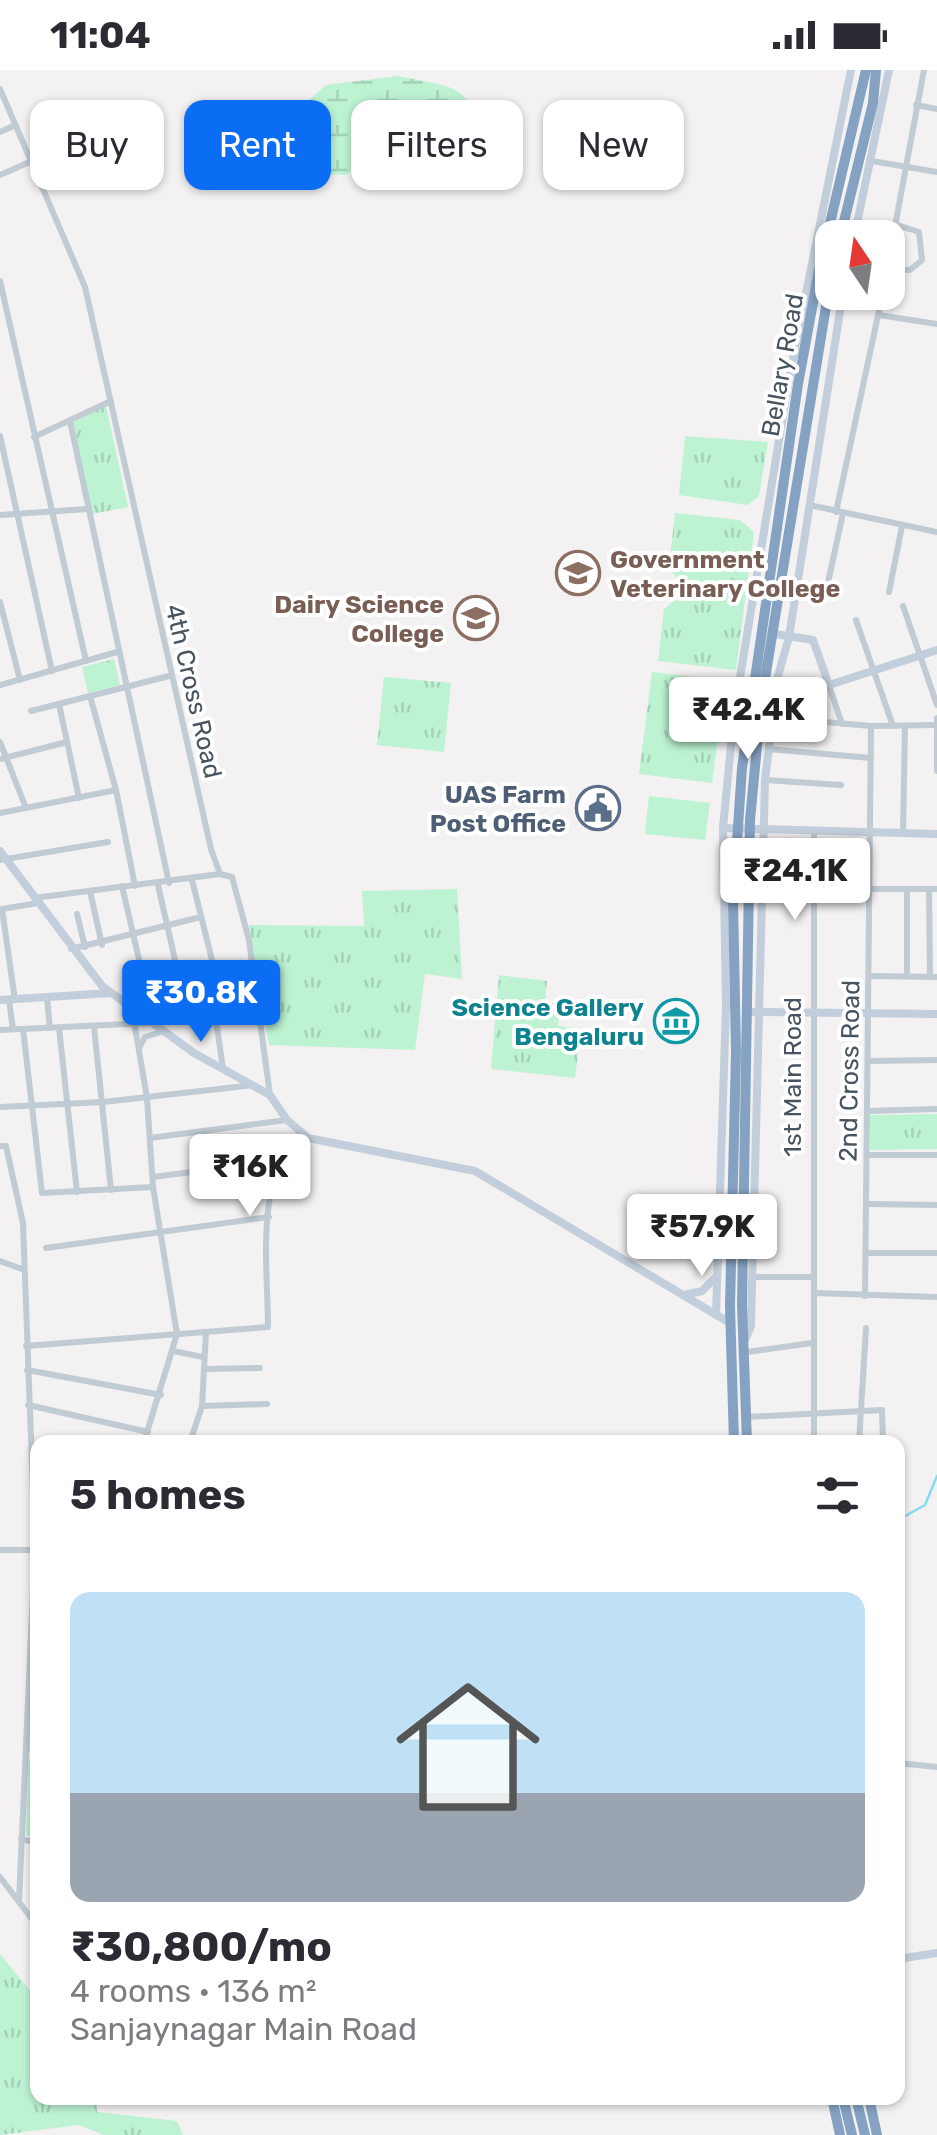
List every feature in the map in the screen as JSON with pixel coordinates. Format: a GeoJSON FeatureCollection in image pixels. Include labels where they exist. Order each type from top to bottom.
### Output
{"type":"FeatureCollection","features":[{"type":"Feature","properties":{"kind":"highway","name":"Bellary Road"},"geometry":{"type":"LineString","coordinates":[[731,1006],[742,768],[769,550],[832,211],[866,70]]}},
{"type":"Feature","properties":{"kind":"highway"},"geometry":{"type":"LineString","coordinates":[[843,220],[873,103],[876,70]]}},
{"type":"Feature","properties":{"kind":"highway","name":"Bellary Road"},"geometry":{"type":"LineString","coordinates":[[752,1012],[748,942],[751,805],[826,310]]}},
{"type":"Feature","properties":{"kind":"highway"},"geometry":{"type":"LineString","coordinates":[[731,1006],[742,1052]]}},
{"type":"Feature","properties":{"kind":"highway"},"geometry":{"type":"LineString","coordinates":[[747,1435],[746,1338],[736,1306],[742,1052],[752,1012]]}},
{"type":"Feature","properties":{"kind":"highway"},"geometry":{"type":"LineString","coordinates":[[733,1435],[722,1319],[736,1306]]}},
{"type":"Feature","properties":{"kind":"highway"},"geometry":{"type":"LineString","coordinates":[[834,2105],[840,2135]]}},
{"type":"Feature","properties":{"kind":"highway"},"geometry":{"type":"LineString","coordinates":[[845,2105],[852,2135]]}},
{"type":"Feature","properties":{"kind":"highway"},"geometry":{"type":"LineString","coordinates":[[858,2105],[865,2135]]}},
{"type":"Feature","properties":{"kind":"highway"},"geometry":{"type":"LineString","coordinates":[[870,2105],[877,2135]]}},
{"type":"Feature","properties":{"kind":"street"},"geometry":{"type":"LineString","coordinates":[[722,1319],[718,1214],[731,1006],[723,828],[734,714],[769,550],[796,337],[851,70]]}},
{"type":"Feature","properties":{"kind":"street"},"geometry":{"type":"LineString","coordinates":[[858,220],[890,70]]}},
{"type":"Feature","properties":{"kind":"street"},"geometry":{"type":"LineString","coordinates":[[895,220],[924,70]]}},
{"type":"Feature","properties":{"kind":"street","name":"4th Cross Road"},"geometry":{"type":"LineString","coordinates":[[1,92],[30,156]]}},
{"type":"Feature","properties":{"kind":"street"},"geometry":{"type":"LineString","coordinates":[[916,105],[937,109]]}},
{"type":"Feature","properties":{"kind":"street"},"geometry":{"type":"LineString","coordinates":[[0,132],[16,125]]}},
{"type":"Feature","properties":{"kind":"street"},"geometry":{"type":"LineString","coordinates":[[872,160],[937,172]]}},
{"type":"Feature","properties":{"kind":"street"},"geometry":{"type":"LineString","coordinates":[[0,176],[30,162]]}},
{"type":"Feature","properties":{"kind":"street","name":"4th Cross Road"},"geometry":{"type":"LineString","coordinates":[[44,190],[85,287],[168,676],[220,874],[232,877],[249,940],[270,1095]]}},
{"type":"Feature","properties":{"kind":"street"},"geometry":{"type":"LineString","coordinates":[[905,228],[918,232],[922,260],[910,270],[905,269]]}},
{"type":"Feature","properties":{"kind":"street"},"geometry":{"type":"LineString","coordinates":[[0,281],[86,661]]}},
{"type":"Feature","properties":{"kind":"street"},"geometry":{"type":"LineString","coordinates":[[746,1338],[751,1326],[753,1277],[752,1012],[768,749],[840,310]]}},
{"type":"Feature","properties":{"kind":"street"},"geometry":{"type":"LineString","coordinates":[[826,592],[880,310]]}},
{"type":"Feature","properties":{"kind":"street"},"geometry":{"type":"LineString","coordinates":[[879,315],[937,324]]}},
{"type":"Feature","properties":{"kind":"street"},"geometry":{"type":"LineString","coordinates":[[34,437],[111,401]]}},
{"type":"Feature","properties":{"kind":"street"},"geometry":{"type":"LineString","coordinates":[[70,421],[169,884]]}},
{"type":"Feature","properties":{"kind":"street"},"geometry":{"type":"LineString","coordinates":[[0,436],[4,474],[52,670]]}},
{"type":"Feature","properties":{"kind":"street"},"geometry":{"type":"LineString","coordinates":[[809,505],[937,532]]}},
{"type":"Feature","properties":{"kind":"street"},"geometry":{"type":"LineString","coordinates":[[0,515],[87,509]]}},
{"type":"Feature","properties":{"kind":"street"},"geometry":{"type":"LineString","coordinates":[[889,592],[902,526]]}},
{"type":"Feature","properties":{"kind":"street"},"geometry":{"type":"LineString","coordinates":[[0,602],[20,680]]}},
{"type":"Feature","properties":{"kind":"street"},"geometry":{"type":"LineString","coordinates":[[903,606],[937,705]]}},
{"type":"Feature","properties":{"kind":"street"},"geometry":{"type":"LineString","coordinates":[[856,620],[892,726]]}},
{"type":"Feature","properties":{"kind":"street"},"geometry":{"type":"LineString","coordinates":[[773,640],[814,640],[842,724]]}},
{"type":"Feature","properties":{"kind":"street"},"geometry":{"type":"LineString","coordinates":[[830,685],[937,650]]}},
{"type":"Feature","properties":{"kind":"street"},"geometry":{"type":"LineString","coordinates":[[0,686],[117,652]]}},
{"type":"Feature","properties":{"kind":"street"},"geometry":{"type":"LineString","coordinates":[[30,711],[168,676]]}},
{"type":"Feature","properties":{"kind":"street"},"geometry":{"type":"LineString","coordinates":[[90,696],[116,790],[135,886]]}},
{"type":"Feature","properties":{"kind":"street"},"geometry":{"type":"LineString","coordinates":[[59,704],[78,798]]}},
{"type":"Feature","properties":{"kind":"street"},"geometry":{"type":"LineString","coordinates":[[734,714],[870,726],[937,723],[937,771]]}},
{"type":"Feature","properties":{"kind":"street","name":"2nd Cross Road"},"geometry":{"type":"LineString","coordinates":[[865,1296],[870,726]]}},
{"type":"Feature","properties":{"kind":"street"},"geometry":{"type":"LineString","coordinates":[[904,834],[905,726]]}},
{"type":"Feature","properties":{"kind":"street"},"geometry":{"type":"LineString","coordinates":[[0,742],[2,758],[26,808]]}},
{"type":"Feature","properties":{"kind":"street"},"geometry":{"type":"LineString","coordinates":[[2,758],[67,742]]}},
{"type":"Feature","properties":{"kind":"street"},"geometry":{"type":"LineString","coordinates":[[768,749],[870,758]]}},
{"type":"Feature","properties":{"kind":"street"},"geometry":{"type":"LineString","coordinates":[[766,780],[841,785]]}},
{"type":"Feature","properties":{"kind":"street"},"geometry":{"type":"LineString","coordinates":[[0,813],[116,790]]}},
{"type":"Feature","properties":{"kind":"street"},"geometry":{"type":"LineString","coordinates":[[723,828],[937,834]]}},
{"type":"Feature","properties":{"kind":"street","name":"1st Main Road"},"geometry":{"type":"LineString","coordinates":[[814,832],[814,1435]]}},
{"type":"Feature","properties":{"kind":"street"},"geometry":{"type":"LineString","coordinates":[[108,842],[2,857],[72,950],[111,994],[161,1032],[270,1095],[300,1133],[314,1140],[475,1171],[722,1319]]}},
{"type":"Feature","properties":{"kind":"street"},"geometry":{"type":"LineString","coordinates":[[13,1030],[2,909],[90,891],[169,884],[220,874]]}},
{"type":"Feature","properties":{"kind":"street"},"geometry":{"type":"LineString","coordinates":[[192,880],[219,988],[215,1013],[223,1071]]}},
{"type":"Feature","properties":{"kind":"street"},"geometry":{"type":"LineString","coordinates":[[158,885],[180,982]]}},
{"type":"Feature","properties":{"kind":"street"},"geometry":{"type":"LineString","coordinates":[[0,1030],[135,1027],[146,1021],[151,1012],[122,886]]}},
{"type":"Feature","properties":{"kind":"street"},"geometry":{"type":"LineString","coordinates":[[870,976],[933,976],[933,889],[871,889]]}},
{"type":"Feature","properties":{"kind":"street"},"geometry":{"type":"LineString","coordinates":[[907,889],[907,976]]}},
{"type":"Feature","properties":{"kind":"street"},"geometry":{"type":"LineString","coordinates":[[90,891],[102,945]]}},
{"type":"Feature","properties":{"kind":"street"},"geometry":{"type":"LineString","coordinates":[[78,914],[85,947]]}},
{"type":"Feature","properties":{"kind":"street"},"geometry":{"type":"LineString","coordinates":[[72,950],[201,917]]}},
{"type":"Feature","properties":{"kind":"street"},"geometry":{"type":"LineString","coordinates":[[8,1000],[111,994]]}},
{"type":"Feature","properties":{"kind":"street"},"geometry":{"type":"LineString","coordinates":[[47,999],[67,1105],[77,1192]]}},
{"type":"Feature","properties":{"kind":"street"},"geometry":{"type":"LineString","coordinates":[[752,1012],[937,1014]]}},
{"type":"Feature","properties":{"kind":"street"},"geometry":{"type":"LineString","coordinates":[[94,1027],[112,1190]]}},
{"type":"Feature","properties":{"kind":"street"},"geometry":{"type":"LineString","coordinates":[[135,1027],[153,1187],[177,1334],[147,1435]]}},
{"type":"Feature","properties":{"kind":"street"},"geometry":{"type":"LineString","coordinates":[[22,1029],[42,1193],[153,1187]]}},
{"type":"Feature","properties":{"kind":"street"},"geometry":{"type":"LineString","coordinates":[[139,1049],[145,1037],[161,1032]]}},
{"type":"Feature","properties":{"kind":"street"},"geometry":{"type":"LineString","coordinates":[[870,1061],[937,1060]]}},
{"type":"Feature","properties":{"kind":"street"},"geometry":{"type":"LineString","coordinates":[[0,1107],[102,1102],[256,1085]]}},
{"type":"Feature","properties":{"kind":"street"},"geometry":{"type":"LineString","coordinates":[[868,1111],[937,1108]]}},
{"type":"Feature","properties":{"kind":"street"},"geometry":{"type":"LineString","coordinates":[[150,1138],[287,1120]]}},
{"type":"Feature","properties":{"kind":"street"},"geometry":{"type":"LineString","coordinates":[[26,1346],[268,1327],[268,1217],[278,1161],[300,1133]]}},
{"type":"Feature","properties":{"kind":"street"},"geometry":{"type":"LineString","coordinates":[[3,1146],[23,1223],[28,1404],[33,1435]]}},
{"type":"Feature","properties":{"kind":"street"},"geometry":{"type":"LineString","coordinates":[[867,1155],[937,1155]]}},
{"type":"Feature","properties":{"kind":"street"},"geometry":{"type":"LineString","coordinates":[[153,1177],[278,1161]]}},
{"type":"Feature","properties":{"kind":"street"},"geometry":{"type":"LineString","coordinates":[[866,1204],[937,1205]]}},
{"type":"Feature","properties":{"kind":"street"},"geometry":{"type":"LineString","coordinates":[[718,1214],[754,1215]]}},
{"type":"Feature","properties":{"kind":"street"},"geometry":{"type":"LineString","coordinates":[[46,1248],[163,1235],[268,1217]]}},
{"type":"Feature","properties":{"kind":"street"},"geometry":{"type":"LineString","coordinates":[[720,1241],[753,1242]]}},
{"type":"Feature","properties":{"kind":"street"},"geometry":{"type":"LineString","coordinates":[[720,1241],[717,1276],[722,1319]]}},
{"type":"Feature","properties":{"kind":"street"},"geometry":{"type":"LineString","coordinates":[[866,1253],[937,1253]]}},
{"type":"Feature","properties":{"kind":"street"},"geometry":{"type":"LineString","coordinates":[[0,1261],[22,1269]]}},
{"type":"Feature","properties":{"kind":"street"},"geometry":{"type":"LineString","coordinates":[[684,1295],[702,1292],[717,1276]]}},
{"type":"Feature","properties":{"kind":"street"},"geometry":{"type":"LineString","coordinates":[[753,1277],[813,1277]]}},
{"type":"Feature","properties":{"kind":"street"},"geometry":{"type":"LineString","coordinates":[[814,1293],[937,1297]]}},
{"type":"Feature","properties":{"kind":"street"},"geometry":{"type":"LineString","coordinates":[[860,1435],[866,1328]]}},
{"type":"Feature","properties":{"kind":"street"},"geometry":{"type":"LineString","coordinates":[[192,1435],[202,1406],[206,1332]]}},
{"type":"Feature","properties":{"kind":"street"},"geometry":{"type":"LineString","coordinates":[[746,1352],[812,1343]]}},
{"type":"Feature","properties":{"kind":"street"},"geometry":{"type":"LineString","coordinates":[[173,1351],[203,1357]]}},
{"type":"Feature","properties":{"kind":"street"},"geometry":{"type":"LineString","coordinates":[[206,1369],[260,1368]]}},
{"type":"Feature","properties":{"kind":"street"},"geometry":{"type":"LineString","coordinates":[[27,1370],[161,1395]]}},
{"type":"Feature","properties":{"kind":"street"},"geometry":{"type":"LineString","coordinates":[[28,1404],[148,1432]]}},
{"type":"Feature","properties":{"kind":"street"},"geometry":{"type":"LineString","coordinates":[[202,1406],[267,1404]]}},
{"type":"Feature","properties":{"kind":"street"},"geometry":{"type":"LineString","coordinates":[[748,1417],[882,1410],[883,1435]]}},
{"type":"Feature","properties":{"kind":"street"},"geometry":{"type":"LineString","coordinates":[[0,1550],[30,1548]]}},
{"type":"Feature","properties":{"kind":"street"},"geometry":{"type":"LineString","coordinates":[[20,1901],[30,1643]]}},
{"type":"Feature","properties":{"kind":"street"},"geometry":{"type":"LineString","coordinates":[[23,1755],[30,1756]]}},
{"type":"Feature","properties":{"kind":"street"},"geometry":{"type":"LineString","coordinates":[[905,1765],[936,1767],[937,1756]]}},
{"type":"Feature","properties":{"kind":"street"},"geometry":{"type":"LineString","coordinates":[[21,1839],[30,1841]]}},
{"type":"Feature","properties":{"kind":"street"},"geometry":{"type":"LineString","coordinates":[[0,1877],[30,1915]]}},
{"type":"Feature","properties":{"kind":"street"},"geometry":{"type":"LineString","coordinates":[[905,1958],[937,1953]]}},
{"type":"Feature","properties":{"kind":"green space"},"geometry":{"type":"Polygon","coordinates":[[[397,76],[442,85],[456,90],[466,100],[351,100],[351,172],[331,174],[331,100],[309,100],[326,85],[397,76]]]}},
{"type":"Feature","properties":{"kind":"green space"},"geometry":{"type":"Polygon","coordinates":[[[106,406],[128,507],[92,514],[72,423],[106,406]]]}},
{"type":"Feature","properties":{"kind":"green space"},"geometry":{"type":"Polygon","coordinates":[[[685,436],[768,442],[759,496],[748,505],[679,495],[685,436]]]}},
{"type":"Feature","properties":{"kind":"green space"},"geometry":{"type":"Polygon","coordinates":[[[675,513],[740,520],[754,532],[736,670],[658,661],[664,609],[678,598],[682,586],[669,567],[675,513]]]}},
{"type":"Feature","properties":{"kind":"green space"},"geometry":{"type":"Polygon","coordinates":[[[114,659],[120,685],[88,693],[82,667],[114,659]]]}},
{"type":"Feature","properties":{"kind":"green space"},"geometry":{"type":"Polygon","coordinates":[[[652,672],[726,681],[712,783],[639,774],[652,672]]]}},
{"type":"Feature","properties":{"kind":"green space"},"geometry":{"type":"Polygon","coordinates":[[[384,677],[451,683],[444,752],[377,745],[384,677]]]}},
{"type":"Feature","properties":{"kind":"green space"},"geometry":{"type":"Polygon","coordinates":[[[649,796],[710,803],[705,840],[645,834],[649,796]]]}},
{"type":"Feature","properties":{"kind":"green space"},"geometry":{"type":"Polygon","coordinates":[[[457,889],[462,979],[425,974],[415,1050],[269,1045],[249,925],[364,926],[362,891],[457,889]]]}},
{"type":"Feature","properties":{"kind":"green space"},"geometry":{"type":"Polygon","coordinates":[[[499,975],[547,981],[545,1002],[561,1004],[558,1026],[581,1029],[575,1078],[491,1069],[499,975]]]}},
{"type":"Feature","properties":{"kind":"green space"},"geometry":{"type":"Polygon","coordinates":[[[937,1114],[937,1149],[870,1150],[870,1115],[937,1114]]]}},
{"type":"Feature","properties":{"kind":"green space"},"geometry":{"type":"Polygon","coordinates":[[[30,1689],[30,1752],[25,1751],[30,1689]]]}},
{"type":"Feature","properties":{"kind":"green space"},"geometry":{"type":"Polygon","coordinates":[[[28,1761],[30,1836],[26,1835],[28,1761]]]}},
{"type":"Feature","properties":{"kind":"green space"},"geometry":{"type":"Polygon","coordinates":[[[0,1954],[30,1990],[30,2105],[96,2105],[97,2112],[177,2121],[183,2135],[104,2135],[79,2125],[0,2135],[0,1954]]]}},
{"type":"Feature","properties":{"kind":"waterway"},"geometry":{"type":"LineString","coordinates":[[905,1516],[925,1505],[937,1476]]}},
{"type":"Feature","properties":{"kind":"place","name":"Government Veterinary College"},"geometry":{"type":"Point","coordinates":[578,573]}},
{"type":"Feature","properties":{"kind":"place","name":"Dairy Science College"},"geometry":{"type":"Point","coordinates":[476,618]}},
{"type":"Feature","properties":{"kind":"place","name":"UAS Farm Post Office"},"geometry":{"type":"Point","coordinates":[598,808]}},
{"type":"Feature","properties":{"kind":"place","name":"Science Gallery Bengaluru"},"geometry":{"type":"Point","coordinates":[676,1021]}}]}
